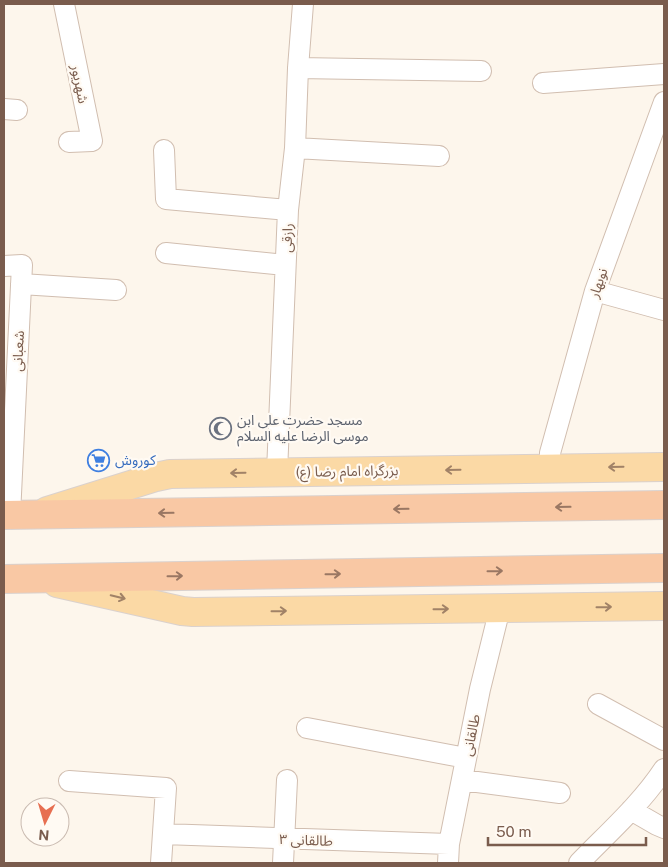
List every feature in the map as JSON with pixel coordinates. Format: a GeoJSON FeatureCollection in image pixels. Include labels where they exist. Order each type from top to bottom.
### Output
{"type":"FeatureCollection","features":[{"type":"Feature","properties":{"kind":"highway"},"geometry":{"type":"LineString","coordinates":[[16,515],[664,505]]}},
{"type":"Feature","properties":{"kind":"highway"},"geometry":{"type":"LineString","coordinates":[[4,579],[664,568]]}},
{"type":"Feature","properties":{"kind":"main road","name":"بزرگراه امام رضا (ع)"},"geometry":{"type":"LineString","coordinates":[[16,515],[170,474],[664,467]]}},
{"type":"Feature","properties":{"kind":"main road"},"geometry":{"type":"LineString","coordinates":[[36,578],[193,612],[664,606]]}},
{"type":"Feature","properties":{"kind":"street","name":"شهریور"},"geometry":{"type":"LineString","coordinates":[[64,4],[92,141],[69,142]]}},
{"type":"Feature","properties":{"kind":"street","name":"رازقی"},"geometry":{"type":"LineString","coordinates":[[277,472],[288,210],[295,148],[303,4]]}},
{"type":"Feature","properties":{"kind":"street"},"geometry":{"type":"LineString","coordinates":[[298,68],[481,71]]}},
{"type":"Feature","properties":{"kind":"street"},"geometry":{"type":"LineString","coordinates":[[543,83],[664,74]]}},
{"type":"Feature","properties":{"kind":"street","name":"نوبهار"},"geometry":{"type":"LineString","coordinates":[[550,468],[550,453],[595,292],[664,102]]}},
{"type":"Feature","properties":{"kind":"street"},"geometry":{"type":"LineString","coordinates":[[295,148],[439,156]]}},
{"type":"Feature","properties":{"kind":"street"},"geometry":{"type":"LineString","coordinates":[[164,150],[166,199],[288,210]]}},
{"type":"Feature","properties":{"kind":"street"},"geometry":{"type":"LineString","coordinates":[[166,253],[286,265]]}},
{"type":"Feature","properties":{"kind":"street","name":"شعبانی"},"geometry":{"type":"LineString","coordinates":[[4,266],[22,265],[16,515]]}},
{"type":"Feature","properties":{"kind":"street"},"geometry":{"type":"LineString","coordinates":[[21,284],[116,290]]}},
{"type":"Feature","properties":{"kind":"street"},"geometry":{"type":"LineString","coordinates":[[595,292],[664,310]]}},
{"type":"Feature","properties":{"kind":"street","name":"طالقانی"},"geometry":{"type":"LineString","coordinates":[[448,854],[480,689],[500,608]]}},
{"type":"Feature","properties":{"kind":"street"},"geometry":{"type":"LineString","coordinates":[[598,704],[664,740]]}},
{"type":"Feature","properties":{"kind":"street"},"geometry":{"type":"LineString","coordinates":[[307,728],[466,758]]}},
{"type":"Feature","properties":{"kind":"street"},"geometry":{"type":"LineString","coordinates":[[579,863],[631,810],[658,779],[664,769]]}},
{"type":"Feature","properties":{"kind":"street"},"geometry":{"type":"LineString","coordinates":[[284,863],[288,780]]}},
{"type":"Feature","properties":{"kind":"street"},"geometry":{"type":"LineString","coordinates":[[462,780],[560,793]]}},
{"type":"Feature","properties":{"kind":"street"},"geometry":{"type":"LineString","coordinates":[[69,781],[166,788],[161,863]]}},
{"type":"Feature","properties":{"kind":"street"},"geometry":{"type":"LineString","coordinates":[[631,810],[664,828]]}},
{"type":"Feature","properties":{"kind":"street","name":"طالقانی ۳"},"geometry":{"type":"LineString","coordinates":[[164,834],[285,839],[448,854]]}},
{"type":"Feature","properties":{"kind":"place","name":"مسجد حضرت علی ابن موسی الرضا علیه السلام"},"geometry":{"type":"Point","coordinates":[221,428]}},
{"type":"Feature","properties":{"kind":"place","name":"کوروش"},"geometry":{"type":"Point","coordinates":[99,460]}}]}
